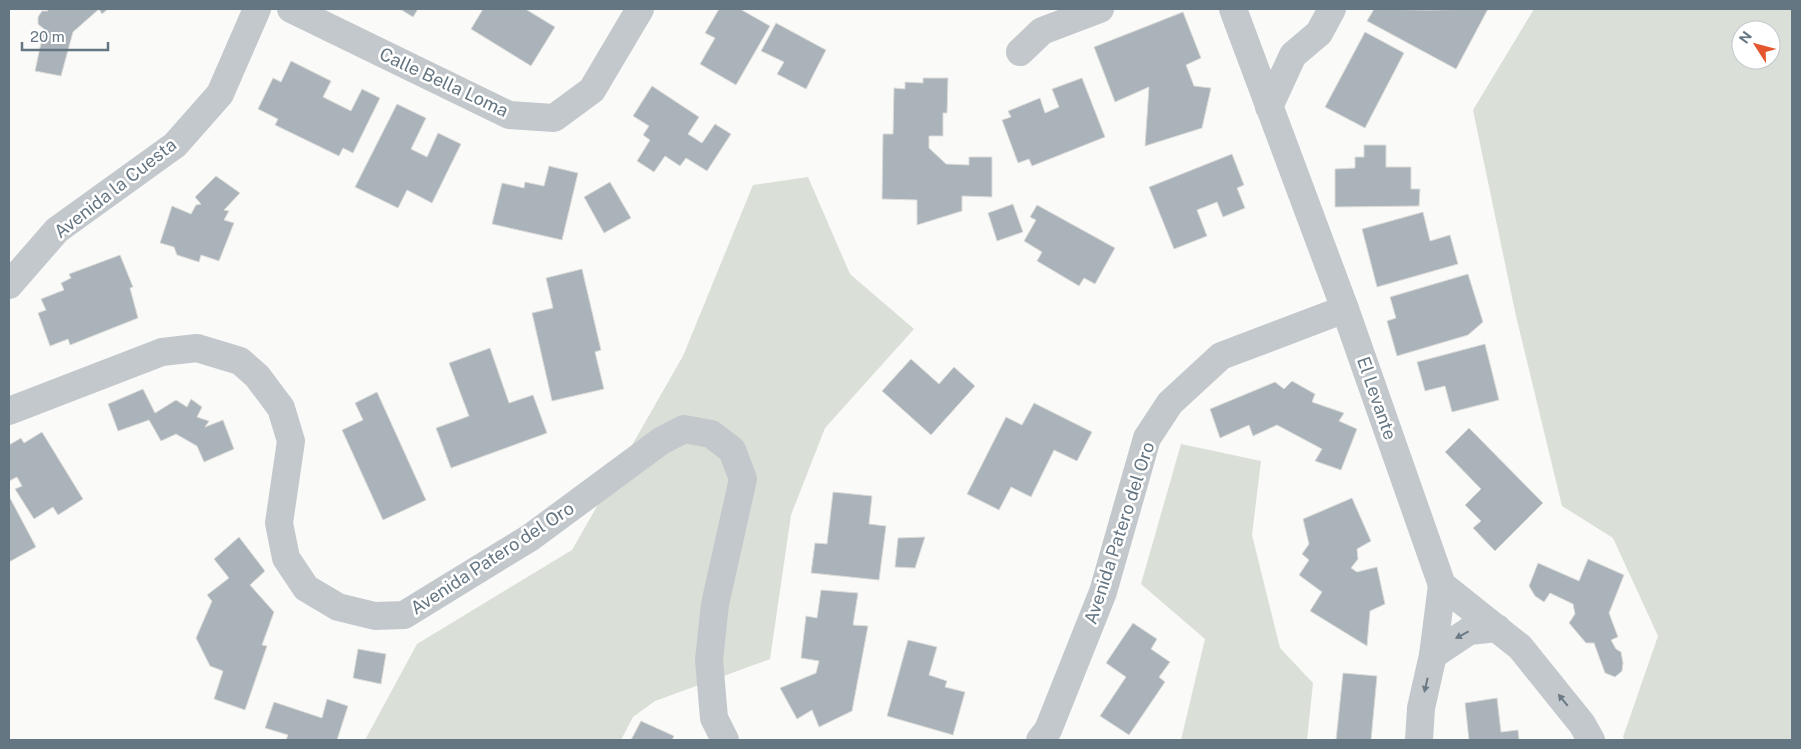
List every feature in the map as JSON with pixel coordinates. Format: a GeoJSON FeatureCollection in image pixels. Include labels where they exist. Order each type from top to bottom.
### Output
{"type":"FeatureCollection","features":[{"type":"Feature","properties":{"kind":"street","name":"Avenida la Cuesta"},"geometry":{"type":"LineString","coordinates":[[9,285],[57,230],[175,145],[220,94],[257,9]]}},
{"type":"Feature","properties":{"kind":"street","name":"Calle Bella Loma"},"geometry":{"type":"LineString","coordinates":[[292,9],[509,115],[554,118],[592,90],[640,9]]}},
{"type":"Feature","properties":{"kind":"street"},"geometry":{"type":"LineString","coordinates":[[1020,52],[1042,31],[1100,9]]}},
{"type":"Feature","properties":{"kind":"street","name":"El Levante"},"geometry":{"type":"LineString","coordinates":[[1233,9],[1345,309],[1442,585]]}},
{"type":"Feature","properties":{"kind":"street"},"geometry":{"type":"LineString","coordinates":[[1269,107],[1293,55],[1319,33],[1332,9]]}},
{"type":"Feature","properties":{"kind":"street","name":"Avenida Patero del Oro"},"geometry":{"type":"LineString","coordinates":[[1040,740],[1048,730],[1103,592],[1147,438],[1170,403],[1221,356],[1345,309]]}},
{"type":"Feature","properties":{"kind":"street","name":"Avenida Patero del Oro"},"geometry":{"type":"LineString","coordinates":[[9,411],[162,352],[197,348],[240,361],[258,376],[281,408],[292,441],[279,523],[286,558],[306,588],[338,607],[375,616],[404,615],[531,537],[684,428],[711,434],[732,450],[743,479],[715,604],[709,660],[714,718],[725,740]]}},
{"type":"Feature","properties":{"kind":"street"},"geometry":{"type":"LineString","coordinates":[[1442,585],[1520,647],[1582,724],[1591,740]]}},
{"type":"Feature","properties":{"kind":"street"},"geometry":{"type":"LineString","coordinates":[[1418,740],[1421,708],[1433,655],[1442,585]]}},
{"type":"Feature","properties":{"kind":"street"},"geometry":{"type":"LineString","coordinates":[[1433,655],[1446,644],[1469,631],[1497,628]]}},
{"type":"Feature","properties":{"kind":"shaded area"},"geometry":{"type":"Polygon","coordinates":[[[1534,9],[1792,9],[1792,740],[1625,740],[1623,737],[1658,636],[1613,538],[1562,506],[1516,316],[1473,110],[1534,9]]]}},
{"type":"Feature","properties":{"kind":"shaded area"},"geometry":{"type":"Polygon","coordinates":[[[808,177],[850,274],[914,329],[825,428],[791,515],[770,659],[655,701],[633,717],[621,740],[365,740],[417,644],[572,550],[683,356],[753,185],[808,177]]]}},
{"type":"Feature","properties":{"kind":"shaded area"},"geometry":{"type":"Polygon","coordinates":[[[1181,444],[1261,461],[1252,535],[1280,648],[1313,683],[1307,740],[1181,740],[1205,639],[1141,584],[1181,444]]]}},
{"type":"Feature","properties":{"kind":"building"},"geometry":{"type":"Polygon","coordinates":[[[45,9],[99,9],[73,32],[61,76],[35,71],[44,29],[38,24],[38,17],[42,11],[48,11],[45,9]]]}},
{"type":"Feature","properties":{"kind":"building"},"geometry":{"type":"Polygon","coordinates":[[[99,9],[108,9],[102,14],[99,9]]]}},
{"type":"Feature","properties":{"kind":"building"},"geometry":{"type":"Polygon","coordinates":[[[400,9],[418,9],[413,17],[400,9]]]}},
{"type":"Feature","properties":{"kind":"building"},"geometry":{"type":"Polygon","coordinates":[[[483,9],[528,9],[555,27],[531,66],[471,29],[483,9]]]}},
{"type":"Feature","properties":{"kind":"building"},"geometry":{"type":"Polygon","coordinates":[[[719,9],[740,9],[770,26],[736,85],[700,64],[715,38],[705,33],[719,9]]]}},
{"type":"Feature","properties":{"kind":"building"},"geometry":{"type":"Polygon","coordinates":[[[1374,9],[1488,9],[1456,69],[1367,21],[1374,9]]]}},
{"type":"Feature","properties":{"kind":"building"},"geometry":{"type":"Polygon","coordinates":[[[1183,12],[1201,58],[1186,65],[1194,86],[1211,88],[1202,128],[1145,146],[1149,87],[1115,102],[1094,47],[1183,12]]]}},
{"type":"Feature","properties":{"kind":"building"},"geometry":{"type":"Polygon","coordinates":[[[776,23],[826,50],[806,89],[777,74],[784,62],[761,51],[776,23]]]}},
{"type":"Feature","properties":{"kind":"building"},"geometry":{"type":"Polygon","coordinates":[[[1365,32],[1404,53],[1365,128],[1325,107],[1365,32]]]}},
{"type":"Feature","properties":{"kind":"building"},"geometry":{"type":"Polygon","coordinates":[[[291,61],[331,81],[323,97],[351,111],[362,89],[380,98],[353,153],[343,148],[339,156],[275,125],[278,119],[258,109],[273,78],[281,82],[291,61]]]}},
{"type":"Feature","properties":{"kind":"building"},"geometry":{"type":"Polygon","coordinates":[[[923,78],[948,78],[947,113],[943,113],[943,136],[929,136],[929,148],[946,164],[969,165],[969,157],[992,157],[992,197],[962,196],[962,211],[917,225],[917,200],[882,199],[883,134],[893,134],[894,88],[905,89],[905,82],[923,83],[923,78]]]}},
{"type":"Feature","properties":{"kind":"building"},"geometry":{"type":"Polygon","coordinates":[[[1082,78],[1105,137],[1032,166],[1029,159],[1018,163],[1002,120],[1011,117],[1008,111],[1040,98],[1045,113],[1059,107],[1052,89],[1082,78]]]}},
{"type":"Feature","properties":{"kind":"building"},"geometry":{"type":"Polygon","coordinates":[[[652,86],[699,117],[688,134],[702,143],[715,124],[731,134],[707,171],[686,158],[680,166],[665,156],[654,172],[637,161],[650,140],[643,135],[649,126],[633,116],[652,86]]]}},
{"type":"Feature","properties":{"kind":"building"},"geometry":{"type":"Polygon","coordinates":[[[397,104],[426,118],[411,149],[427,157],[438,133],[461,144],[432,203],[407,190],[398,208],[355,187],[397,104]]]}},
{"type":"Feature","properties":{"kind":"building"},"geometry":{"type":"Polygon","coordinates":[[[1364,145],[1386,145],[1386,167],[1411,167],[1411,189],[1420,189],[1419,206],[1335,207],[1335,169],[1355,168],[1355,157],[1364,157],[1364,145]]]}},
{"type":"Feature","properties":{"kind":"building"},"geometry":{"type":"Polygon","coordinates":[[[1232,154],[1244,185],[1237,188],[1245,208],[1223,217],[1217,202],[1197,210],[1207,236],[1174,249],[1149,187],[1232,154]]]}},
{"type":"Feature","properties":{"kind":"building"},"geometry":{"type":"Polygon","coordinates":[[[549,166],[578,173],[562,240],[492,224],[502,183],[524,188],[525,182],[544,186],[549,166]]]}},
{"type":"Feature","properties":{"kind":"building"},"geometry":{"type":"Polygon","coordinates":[[[216,176],[240,193],[224,210],[229,211],[224,220],[234,223],[219,261],[201,255],[199,262],[177,255],[174,247],[160,243],[172,206],[191,214],[196,205],[201,204],[195,197],[216,176]]]}},
{"type":"Feature","properties":{"kind":"building"},"geometry":{"type":"Polygon","coordinates":[[[610,182],[631,218],[604,233],[584,197],[610,182]]]}},
{"type":"Feature","properties":{"kind":"building"},"geometry":{"type":"Polygon","coordinates":[[[1013,204],[1023,232],[997,241],[988,213],[1013,204]]]}},
{"type":"Feature","properties":{"kind":"building"},"geometry":{"type":"Polygon","coordinates":[[[1037,205],[1115,248],[1095,284],[1084,278],[1079,286],[1037,261],[1042,252],[1024,241],[1036,220],[1030,217],[1037,205]]]}},
{"type":"Feature","properties":{"kind":"building"},"geometry":{"type":"Polygon","coordinates":[[[1423,212],[1430,241],[1450,235],[1458,264],[1377,287],[1362,229],[1423,212]]]}},
{"type":"Feature","properties":{"kind":"building"},"geometry":{"type":"Polygon","coordinates":[[[120,255],[133,287],[130,288],[138,318],[70,345],[68,339],[50,346],[38,313],[46,310],[41,299],[64,290],[61,283],[71,278],[69,274],[120,255]]]}},
{"type":"Feature","properties":{"kind":"building"},"geometry":{"type":"Polygon","coordinates":[[[582,269],[601,350],[595,352],[604,389],[552,401],[532,313],[553,308],[546,278],[582,269]]]}},
{"type":"Feature","properties":{"kind":"building"},"geometry":{"type":"Polygon","coordinates":[[[1468,274],[1483,322],[1468,335],[1397,356],[1387,321],[1396,318],[1390,297],[1468,274]]]}},
{"type":"Feature","properties":{"kind":"building"},"geometry":{"type":"Polygon","coordinates":[[[1485,344],[1499,400],[1452,412],[1445,386],[1425,391],[1417,362],[1485,344]]]}},
{"type":"Feature","properties":{"kind":"building"},"geometry":{"type":"Polygon","coordinates":[[[490,348],[509,403],[533,395],[547,433],[451,468],[436,428],[469,416],[449,363],[490,348]]]}},
{"type":"Feature","properties":{"kind":"building"},"geometry":{"type":"Polygon","coordinates":[[[911,359],[939,384],[954,367],[975,386],[931,435],[882,391],[911,359]]]}},
{"type":"Feature","properties":{"kind":"building"},"geometry":{"type":"Polygon","coordinates":[[[1292,381],[1315,394],[1312,402],[1344,413],[1339,421],[1357,429],[1341,470],[1315,461],[1322,449],[1277,425],[1253,436],[1249,425],[1220,438],[1210,409],[1275,382],[1284,389],[1292,381]]]}},
{"type":"Feature","properties":{"kind":"building"},"geometry":{"type":"Polygon","coordinates":[[[143,389],[155,413],[176,400],[187,407],[191,399],[202,407],[197,417],[209,421],[205,427],[223,420],[234,449],[204,462],[197,446],[176,434],[161,441],[149,420],[118,431],[108,404],[143,389]]]}},
{"type":"Feature","properties":{"kind":"building"},"geometry":{"type":"Polygon","coordinates":[[[377,392],[426,500],[383,520],[342,430],[363,420],[355,403],[377,392]]]}},
{"type":"Feature","properties":{"kind":"building"},"geometry":{"type":"Polygon","coordinates":[[[1034,403],[1092,432],[1077,461],[1054,450],[1031,497],[1011,487],[999,510],[967,494],[1006,417],[1022,425],[1034,403]]]}},
{"type":"Feature","properties":{"kind":"building"},"geometry":{"type":"Polygon","coordinates":[[[1469,428],[1543,503],[1495,551],[1473,528],[1481,521],[1465,505],[1481,489],[1445,452],[1469,428]]]}},
{"type":"Feature","properties":{"kind":"building"},"geometry":{"type":"Polygon","coordinates":[[[42,432],[83,499],[58,515],[53,507],[34,519],[15,489],[22,486],[17,477],[9,481],[9,445],[21,438],[24,443],[42,432]]]}},
{"type":"Feature","properties":{"kind":"building"},"geometry":{"type":"Polygon","coordinates":[[[833,492],[872,496],[869,524],[886,526],[879,580],[811,573],[815,543],[827,544],[833,492]]]}},
{"type":"Feature","properties":{"kind":"building"},"geometry":{"type":"Polygon","coordinates":[[[9,496],[36,547],[9,562],[9,496]]]}},
{"type":"Feature","properties":{"kind":"building"},"geometry":{"type":"Polygon","coordinates":[[[1352,498],[1371,541],[1357,549],[1358,559],[1351,568],[1357,572],[1377,567],[1385,604],[1370,611],[1367,646],[1310,611],[1322,592],[1299,575],[1309,560],[1302,554],[1309,544],[1303,519],[1352,498]]]}},
{"type":"Feature","properties":{"kind":"building"},"geometry":{"type":"Polygon","coordinates":[[[239,537],[265,571],[250,585],[274,612],[262,645],[267,646],[245,710],[214,699],[223,671],[210,666],[196,638],[212,601],[207,595],[229,578],[214,559],[239,537]]]}},
{"type":"Feature","properties":{"kind":"building"},"geometry":{"type":"Polygon","coordinates":[[[925,537],[915,568],[895,567],[898,538],[925,537]]]}},
{"type":"Feature","properties":{"kind":"building"},"geometry":{"type":"Polygon","coordinates":[[[1588,559],[1624,575],[1609,613],[1618,637],[1611,640],[1616,649],[1621,652],[1623,663],[1622,671],[1615,677],[1605,673],[1594,643],[1586,643],[1569,623],[1575,614],[1573,604],[1550,593],[1544,602],[1535,596],[1529,586],[1538,563],[1579,581],[1588,559]]]}},
{"type":"Feature","properties":{"kind":"building"},"geometry":{"type":"Polygon","coordinates":[[[821,590],[858,593],[853,625],[868,626],[852,711],[819,727],[812,710],[797,719],[780,688],[816,673],[819,661],[801,658],[806,616],[817,618],[821,590]]]}},
{"type":"Feature","properties":{"kind":"building"},"geometry":{"type":"Polygon","coordinates":[[[1133,623],[1157,639],[1151,649],[1170,662],[1159,677],[1165,682],[1129,735],[1100,716],[1126,677],[1106,663],[1133,623]]]}},
{"type":"Feature","properties":{"kind":"building"},"geometry":{"type":"Polygon","coordinates":[[[908,640],[937,647],[929,675],[947,681],[945,687],[965,692],[953,735],[887,716],[908,640]]]}},
{"type":"Feature","properties":{"kind":"building"},"geometry":{"type":"Polygon","coordinates":[[[358,649],[386,654],[381,684],[353,678],[358,649]]]}},
{"type":"Feature","properties":{"kind":"building"},"geometry":{"type":"Polygon","coordinates":[[[1343,673],[1377,676],[1371,740],[1336,740],[1343,673]]]}},
{"type":"Feature","properties":{"kind":"building"},"geometry":{"type":"Polygon","coordinates":[[[1497,698],[1501,732],[1518,730],[1519,740],[1469,740],[1465,703],[1497,698]]]}},
{"type":"Feature","properties":{"kind":"building"},"geometry":{"type":"Polygon","coordinates":[[[327,699],[348,706],[337,740],[286,740],[288,735],[265,728],[274,702],[322,718],[327,699]]]}},
{"type":"Feature","properties":{"kind":"building"},"geometry":{"type":"Polygon","coordinates":[[[641,721],[674,736],[672,740],[631,740],[641,721]]]}}]}
